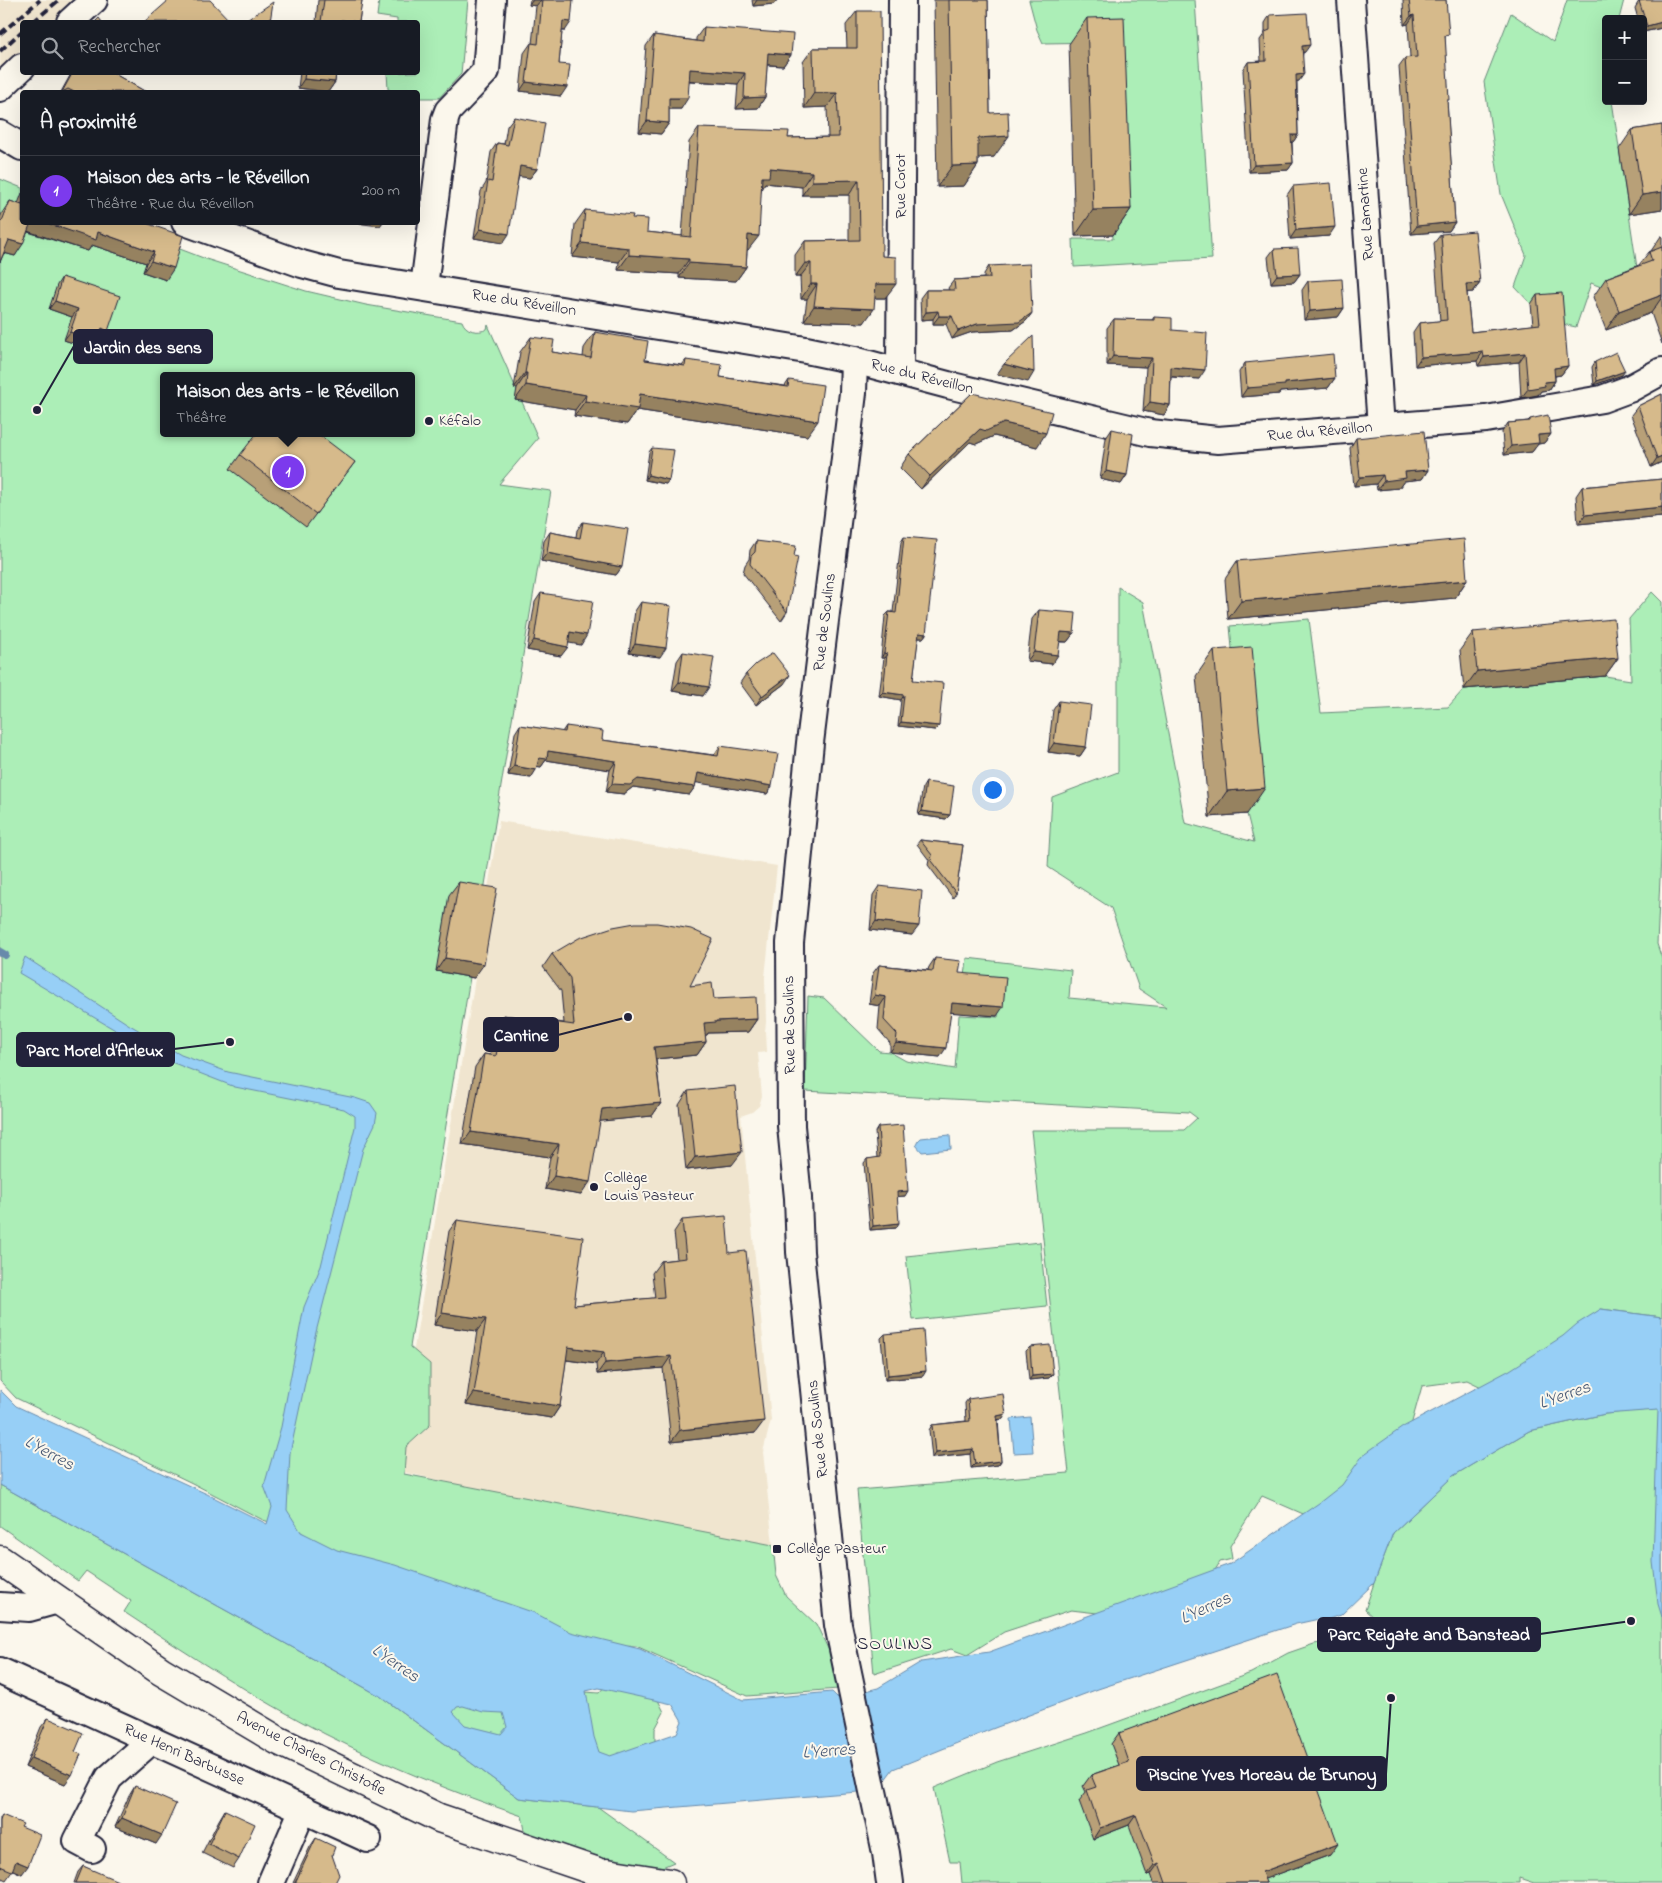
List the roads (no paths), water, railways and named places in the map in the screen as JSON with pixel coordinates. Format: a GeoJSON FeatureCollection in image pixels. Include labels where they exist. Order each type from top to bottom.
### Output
{"type":"FeatureCollection","features":[{"type":"Feature","properties":{"kind":"main road","name":"Avenue Charles Christofle"},"geometry":{"type":"LineString","coordinates":[[0,1560],[161,1671],[276,1740],[439,1818],[595,1871],[624,1883]]}},
{"type":"Feature","properties":{"kind":"main road","name":"Avenue Charles Christofle"},"geometry":{"type":"LineString","coordinates":[[595,1871],[670,1883]]}},
{"type":"Feature","properties":{"kind":"street"},"geometry":{"type":"LineString","coordinates":[[72,20],[94,0]]}},
{"type":"Feature","properties":{"kind":"street"},"geometry":{"type":"LineString","coordinates":[[424,287],[445,119],[448,111],[486,71],[492,0]]}},
{"type":"Feature","properties":{"kind":"street","name":"Rue Corot"},"geometry":{"type":"LineString","coordinates":[[900,372],[902,0]]}},
{"type":"Feature","properties":{"kind":"street","name":"Rue Lamartine"},"geometry":{"type":"LineString","coordinates":[[1351,0],[1381,427]]}},
{"type":"Feature","properties":{"kind":"street"},"geometry":{"type":"LineString","coordinates":[[0,88],[20,69]]}},
{"type":"Feature","properties":{"kind":"street"},"geometry":{"type":"LineString","coordinates":[[0,134],[20,146]]}},
{"type":"Feature","properties":{"kind":"street","name":"Rue du Réveillon"},"geometry":{"type":"LineString","coordinates":[[192,225],[302,264],[339,274],[806,350],[854,360],[1150,433],[1218,440],[1486,419],[1602,399],[1629,389],[1662,371]]}},
{"type":"Feature","properties":{"kind":"street","name":"Rue de Soulins"},"geometry":{"type":"LineString","coordinates":[[854,360],[853,393],[810,743],[790,943],[792,1126],[800,1252],[838,1625],[886,1853],[890,1883]]}},
{"type":"Feature","properties":{"kind":"street"},"geometry":{"type":"LineString","coordinates":[[0,1606],[29,1608],[58,1600]]}},
{"type":"Feature","properties":{"kind":"street","name":"Rue Henri Barbusse"},"geometry":{"type":"LineString","coordinates":[[0,1671],[368,1839]]}},
{"type":"Feature","properties":{"kind":"street"},"geometry":{"type":"LineString","coordinates":[[92,1849],[77,1842],[109,1778],[152,1740]]}},
{"type":"Feature","properties":{"kind":"street"},"geometry":{"type":"LineString","coordinates":[[270,1883],[303,1809]]}},
{"type":"Feature","properties":{"kind":"water","name":"L'Yerres"},"geometry":{"type":"Polygon","coordinates":[[[25,957],[128,1024],[181,1055],[228,1072],[355,1098],[370,1103],[377,1113],[375,1124],[363,1149],[315,1336],[290,1453],[287,1510],[301,1532],[337,1550],[395,1565],[535,1613],[571,1632],[640,1649],[743,1700],[832,1692],[838,1698],[878,1688],[921,1662],[989,1652],[1230,1564],[1342,1485],[1363,1455],[1403,1427],[1510,1370],[1601,1309],[1662,1317],[1662,1617],[1658,1604],[1653,1562],[1658,1410],[1605,1414],[1529,1431],[1453,1476],[1393,1533],[1374,1583],[1341,1615],[1296,1624],[1098,1689],[893,1769],[878,1789],[631,1811],[519,1798],[380,1696],[0,1485],[0,1390],[16,1406],[207,1494],[267,1524],[272,1507],[264,1486],[281,1427],[304,1307],[321,1266],[355,1127],[355,1116],[344,1109],[235,1087],[166,1060],[19,973],[25,957]],[[599,1688],[586,1691],[594,1737],[599,1752],[610,1756],[677,1733],[682,1721],[672,1704],[599,1688]],[[463,1706],[457,1707],[453,1712],[465,1725],[501,1734],[507,1727],[503,1713],[483,1712],[463,1706]]]}},
{"type":"Feature","properties":{"kind":"water"},"geometry":{"type":"Polygon","coordinates":[[[950,1135],[951,1149],[922,1152],[916,1145],[921,1138],[950,1135]]]}},
{"type":"Feature","properties":{"kind":"water"},"geometry":{"type":"Polygon","coordinates":[[[1030,1417],[1033,1452],[1014,1453],[1011,1419],[1030,1417]]]}},
{"type":"Feature","properties":{"kind":"waterway"},"geometry":{"type":"LineString","coordinates":[[0,952],[5,955]]}},
{"type":"Feature","properties":{"kind":"railway"},"geometry":{"type":"LineString","coordinates":[[0,34],[40,0]]}},
{"type":"Feature","properties":{"kind":"railway"},"geometry":{"type":"LineString","coordinates":[[35,20],[59,0]]}},
{"type":"Feature","properties":{"kind":"railway"},"geometry":{"type":"LineString","coordinates":[[0,51],[20,33]]}},
{"type":"Feature","properties":{"kind":"place","name":"Jardin des sens"},"geometry":{"type":"Point","coordinates":[37,410]}},
{"type":"Feature","properties":{"kind":"place","name":"Kéfalo"},"geometry":{"type":"Point","coordinates":[429,421]}},
{"type":"Feature","properties":{"kind":"place","name":"Maison des arts - le Réveillon"},"geometry":{"type":"Point","coordinates":[288,472]}},
{"type":"Feature","properties":{"kind":"place","name":"Cantine"},"geometry":{"type":"Point","coordinates":[628,1017]}},
{"type":"Feature","properties":{"kind":"place","name":"Parc Morel d’Arleux"},"geometry":{"type":"Point","coordinates":[230,1042]}},
{"type":"Feature","properties":{"kind":"place","name":"Collège Louis Pasteur"},"geometry":{"type":"Point","coordinates":[594,1187]}},
{"type":"Feature","properties":{"kind":"place","name":"Collège Pasteur"},"geometry":{"type":"Point","coordinates":[777,1549]}},
{"type":"Feature","properties":{"kind":"place","name":"Parc Reigate and Banstead"},"geometry":{"type":"Point","coordinates":[1631,1621]}},
{"type":"Feature","properties":{"kind":"place","name":"Piscine Yves Moreau de Brunoy"},"geometry":{"type":"Point","coordinates":[1391,1698]}},
{"type":"Feature","properties":{"kind":"district","name":"SOULINS"},"geometry":{"type":"Point","coordinates":[895,1645]}}]}
